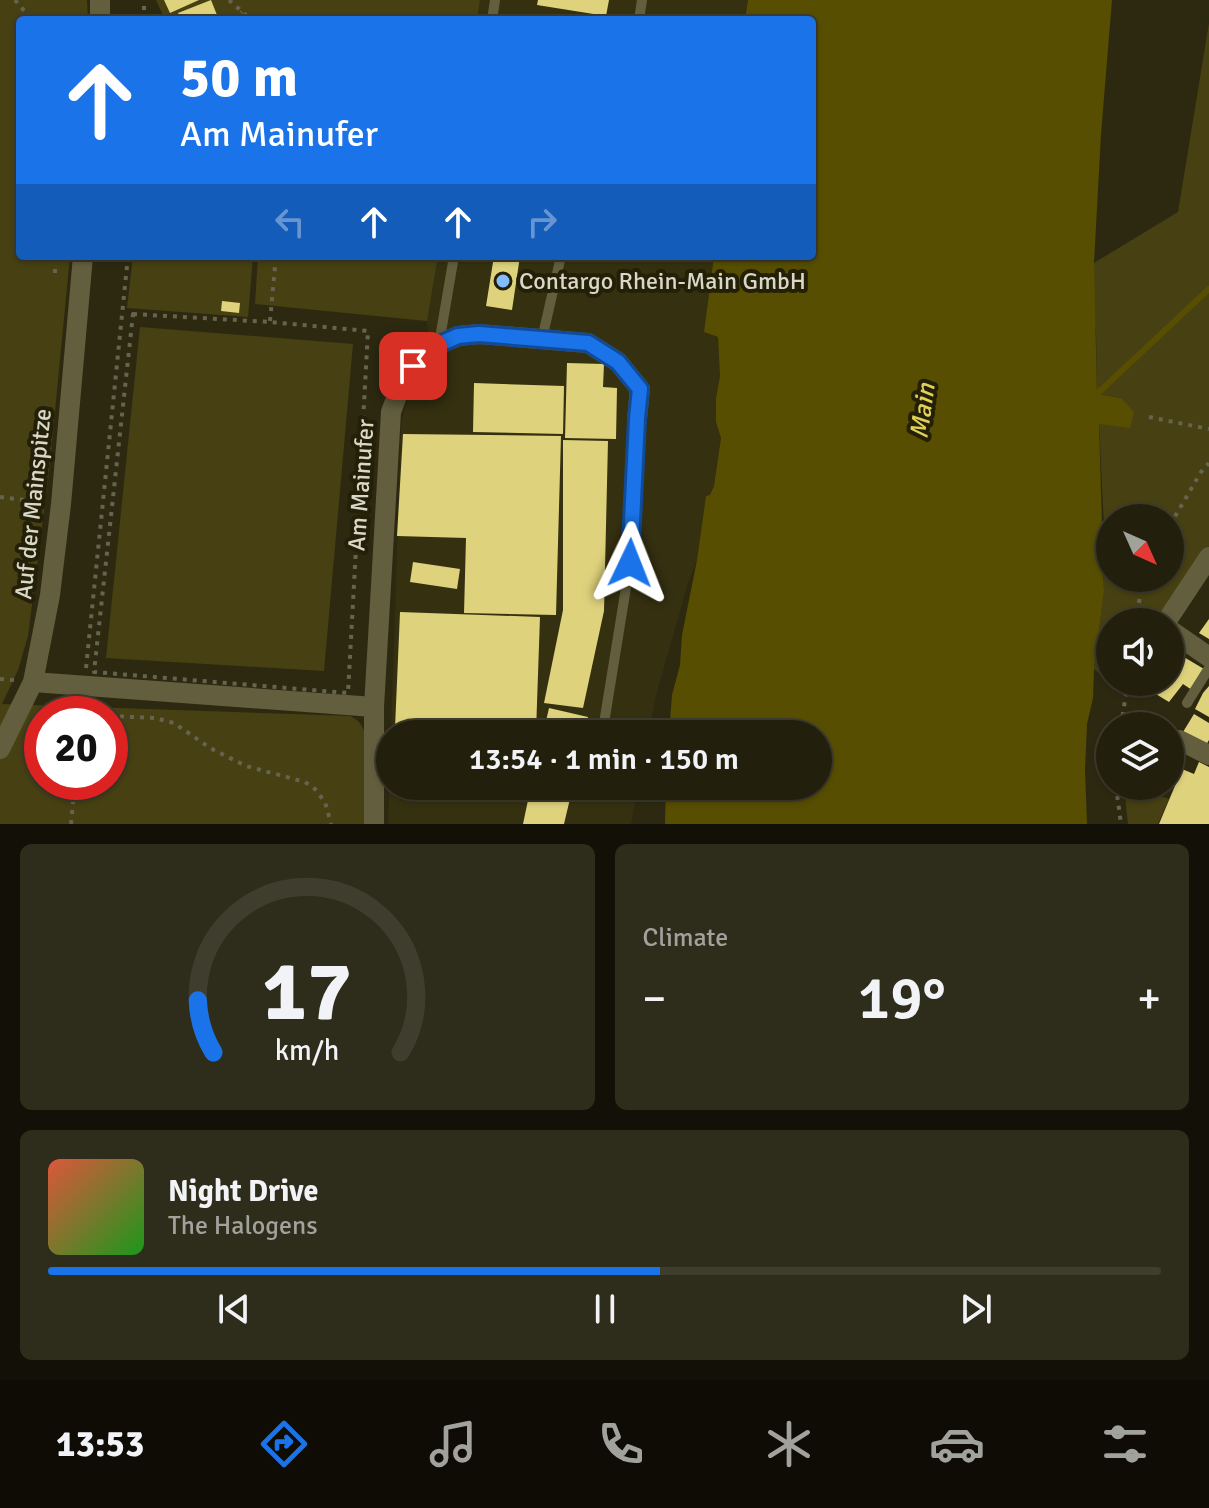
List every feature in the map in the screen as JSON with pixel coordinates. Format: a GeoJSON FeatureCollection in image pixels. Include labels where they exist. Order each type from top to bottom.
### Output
{"type":"FeatureCollection","features":[{"type":"Feature","properties":{"kind":"street","name":"Auf der Mainspitze"},"geometry":{"type":"LineString","coordinates":[[0,749],[33,682],[50,595],[83,260]]}},
{"type":"Feature","properties":{"kind":"street","name":"Am Mainufer"},"geometry":{"type":"LineString","coordinates":[[374,824],[374,707],[391,412],[401,385],[413,366],[433,347],[458,336],[479,334],[588,343],[618,362],[640,389],[637,419]]}},
{"type":"Feature","properties":{"kind":"street"},"geometry":{"type":"LineString","coordinates":[[1175,608],[1209,557]]}},
{"type":"Feature","properties":{"kind":"street"},"geometry":{"type":"LineString","coordinates":[[1184,640],[1209,657]]}},
{"type":"Feature","properties":{"kind":"street"},"geometry":{"type":"LineString","coordinates":[[33,682],[374,707]]}},
{"type":"Feature","properties":{"kind":"street"},"geometry":{"type":"LineString","coordinates":[[1184,742],[1209,755]]}},
{"type":"Feature","properties":{"kind":"lane"},"geometry":{"type":"LineString","coordinates":[[439,344],[453,260]]}},
{"type":"Feature","properties":{"kind":"lane"},"geometry":{"type":"LineString","coordinates":[[542,339],[560,260]]}},
{"type":"Feature","properties":{"kind":"lane"},"geometry":{"type":"LineString","coordinates":[[605,717],[630,563],[637,419]]}},
{"type":"Feature","properties":{"kind":"lane"},"geometry":{"type":"LineString","coordinates":[[1187,703],[1209,668]]}},
{"type":"Feature","properties":{"kind":"path"},"geometry":{"type":"LineString","coordinates":[[15,0],[29,16]]}},
{"type":"Feature","properties":{"kind":"path"},"geometry":{"type":"LineString","coordinates":[[229,0],[249,16]]}},
{"type":"Feature","properties":{"kind":"path"},"geometry":{"type":"LineString","coordinates":[[238,16],[242,12]]}},
{"type":"Feature","properties":{"kind":"path"},"geometry":{"type":"LineString","coordinates":[[83,686],[128,260]]}},
{"type":"Feature","properties":{"kind":"path"},"geometry":{"type":"LineString","coordinates":[[270,322],[276,260]]}},
{"type":"Feature","properties":{"kind":"path"},"geometry":{"type":"LineString","coordinates":[[133,314],[270,322],[368,331],[348,693],[94,672],[133,314]]}},
{"type":"Feature","properties":{"kind":"path"},"geometry":{"type":"LineString","coordinates":[[1149,417],[1209,429]]}},
{"type":"Feature","properties":{"kind":"path"},"geometry":{"type":"LineString","coordinates":[[1182,504],[1209,463]]}},
{"type":"Feature","properties":{"kind":"path"},"geometry":{"type":"LineString","coordinates":[[0,497],[61,504]]}},
{"type":"Feature","properties":{"kind":"path"},"geometry":{"type":"LineString","coordinates":[[128,717],[155,718],[174,723],[210,748],[246,766],[305,782],[325,802],[331,824]]}},
{"type":"Feature","properties":{"kind":"path"},"geometry":{"type":"LineString","coordinates":[[71,824],[73,800]]}},
{"type":"Feature","properties":{"kind":"path"},"geometry":{"type":"LineString","coordinates":[[1118,800],[1121,824]]}},
{"type":"Feature","properties":{"kind":"shaded area"},"geometry":{"type":"Polygon","coordinates":[[[0,0],[87,0],[88,16],[16,16],[16,260],[70,260],[50,463],[28,636],[18,670],[2,704],[24,705],[24,800],[128,800],[128,708],[350,716],[362,726],[366,740],[364,824],[0,824],[0,0]]]}},
{"type":"Feature","properties":{"kind":"shaded area"},"geometry":{"type":"Polygon","coordinates":[[[156,0],[480,0],[478,16],[163,16],[156,0]]]}},
{"type":"Feature","properties":{"kind":"shaded area"},"geometry":{"type":"Polygon","coordinates":[[[480,0],[748,0],[746,16],[478,16],[480,0]]]}},
{"type":"Feature","properties":{"kind":"shaded area"},"geometry":{"type":"Polygon","coordinates":[[[1209,23],[1209,557],[1175,608],[1102,608],[1104,592],[1184,592],[1184,504],[1103,504],[1099,423],[1121,398],[1097,394],[1096,333],[1091,288],[1094,263],[1178,212],[1209,23]]]}},
{"type":"Feature","properties":{"kind":"shaded area"},"geometry":{"type":"Polygon","coordinates":[[[133,260],[253,260],[248,317],[127,308],[133,260]]]}},
{"type":"Feature","properties":{"kind":"shaded area"},"geometry":{"type":"Polygon","coordinates":[[[258,260],[437,260],[427,321],[255,304],[258,260]]]}},
{"type":"Feature","properties":{"kind":"shaded area"},"geometry":{"type":"Polygon","coordinates":[[[437,260],[713,260],[704,332],[718,337],[720,376],[716,422],[721,438],[714,486],[710,495],[706,496],[697,560],[651,720],[391,720],[401,427],[409,396],[430,362],[427,321],[437,260]]]}},
{"type":"Feature","properties":{"kind":"shaded area"},"geometry":{"type":"Polygon","coordinates":[[[140,327],[353,344],[324,671],[106,658],[140,327]]]}},
{"type":"Feature","properties":{"kind":"shaded area"},"geometry":{"type":"Polygon","coordinates":[[[389,800],[635,800],[631,824],[388,824],[389,800]]]}},
{"type":"Feature","properties":{"kind":"shaded area"},"geometry":{"type":"Polygon","coordinates":[[[1125,800],[1169,800],[1158,824],[1128,824],[1125,800]]]}},
{"type":"Feature","properties":{"kind":"water","name":"Main"},"geometry":{"type":"Polygon","coordinates":[[[748,0],[1112,0],[1094,263],[1097,394],[1121,398],[1134,412],[1130,428],[1099,424],[1101,504],[1096,504],[1096,592],[1104,592],[1102,608],[1096,608],[1093,698],[1087,724],[1087,824],[665,824],[666,800],[832,800],[832,720],[670,720],[706,496],[710,495],[714,486],[721,438],[716,422],[720,376],[718,337],[704,332],[713,260],[816,260],[816,16],[746,16],[748,0]]]}},
{"type":"Feature","properties":{"kind":"building"},"geometry":{"type":"Polygon","coordinates":[[[164,0],[199,0],[170,13],[164,0]]]}},
{"type":"Feature","properties":{"kind":"building"},"geometry":{"type":"Polygon","coordinates":[[[211,0],[217,16],[179,16],[178,13],[211,0]]]}},
{"type":"Feature","properties":{"kind":"building"},"geometry":{"type":"Polygon","coordinates":[[[538,0],[609,0],[606,16],[537,5],[538,0]]]}},
{"type":"Feature","properties":{"kind":"building","name":"Contargo Rhein-Main GmbH"},"geometry":{"type":"Polygon","coordinates":[[[493,260],[519,260],[512,310],[486,306],[493,260]]]}},
{"type":"Feature","properties":{"kind":"building"},"geometry":{"type":"Polygon","coordinates":[[[222,301],[240,303],[239,313],[221,311],[222,301]]]}},
{"type":"Feature","properties":{"kind":"building"},"geometry":{"type":"Polygon","coordinates":[[[567,363],[604,364],[603,387],[617,388],[616,439],[565,438],[567,363]]]}},
{"type":"Feature","properties":{"kind":"building"},"geometry":{"type":"Polygon","coordinates":[[[474,383],[564,386],[563,434],[473,432],[474,383]]]}},
{"type":"Feature","properties":{"kind":"building"},"geometry":{"type":"Polygon","coordinates":[[[403,434],[561,436],[556,615],[464,613],[466,538],[397,536],[403,434]]]}},
{"type":"Feature","properties":{"kind":"building"},"geometry":{"type":"Polygon","coordinates":[[[563,440],[608,441],[604,611],[583,708],[544,703],[563,610],[563,440]]]}},
{"type":"Feature","properties":{"kind":"building"},"geometry":{"type":"Polygon","coordinates":[[[413,562],[460,569],[457,589],[410,582],[413,562]]]}},
{"type":"Feature","properties":{"kind":"building"},"geometry":{"type":"Polygon","coordinates":[[[400,612],[540,617],[536,720],[395,720],[400,612]]]}},
{"type":"Feature","properties":{"kind":"building"},"geometry":{"type":"Polygon","coordinates":[[[1209,619],[1209,639],[1199,633],[1209,619]]]}},
{"type":"Feature","properties":{"kind":"building"},"geometry":{"type":"Polygon","coordinates":[[[1184,657],[1204,669],[1192,690],[1184,685],[1184,657]]]}},
{"type":"Feature","properties":{"kind":"building"},"geometry":{"type":"Polygon","coordinates":[[[1209,686],[1209,717],[1195,709],[1209,686]]]}},
{"type":"Feature","properties":{"kind":"building"},"geometry":{"type":"Polygon","coordinates":[[[1159,696],[1174,696],[1169,702],[1159,696]]]}},
{"type":"Feature","properties":{"kind":"building"},"geometry":{"type":"Polygon","coordinates":[[[549,708],[588,717],[587,720],[546,720],[549,708]]]}},
{"type":"Feature","properties":{"kind":"building"},"geometry":{"type":"Polygon","coordinates":[[[1194,714],[1209,723],[1209,740],[1206,745],[1184,730],[1194,714]]]}},
{"type":"Feature","properties":{"kind":"building"},"geometry":{"type":"Polygon","coordinates":[[[1199,762],[1209,767],[1209,824],[1159,824],[1169,800],[1184,800],[1184,770],[1194,774],[1199,762]]]}},
{"type":"Feature","properties":{"kind":"building"},"geometry":{"type":"Polygon","coordinates":[[[528,800],[570,800],[564,824],[523,824],[528,800]]]}},
{"type":"Feature","properties":{"kind":"waterway"},"geometry":{"type":"LineString","coordinates":[[1097,394],[1209,289]]}},
{"type":"Feature","properties":{"kind":"place","name":"Contargo Rhein-Main GmbH"},"geometry":{"type":"Point","coordinates":[503,281]}},
{"type":"Feature","properties":{"kind":"route"},"geometry":{"type":"LineString","coordinates":[[413,366],[433,347],[458,336],[479,334],[588,343],[618,362],[640,389],[630,563]]}}]}
